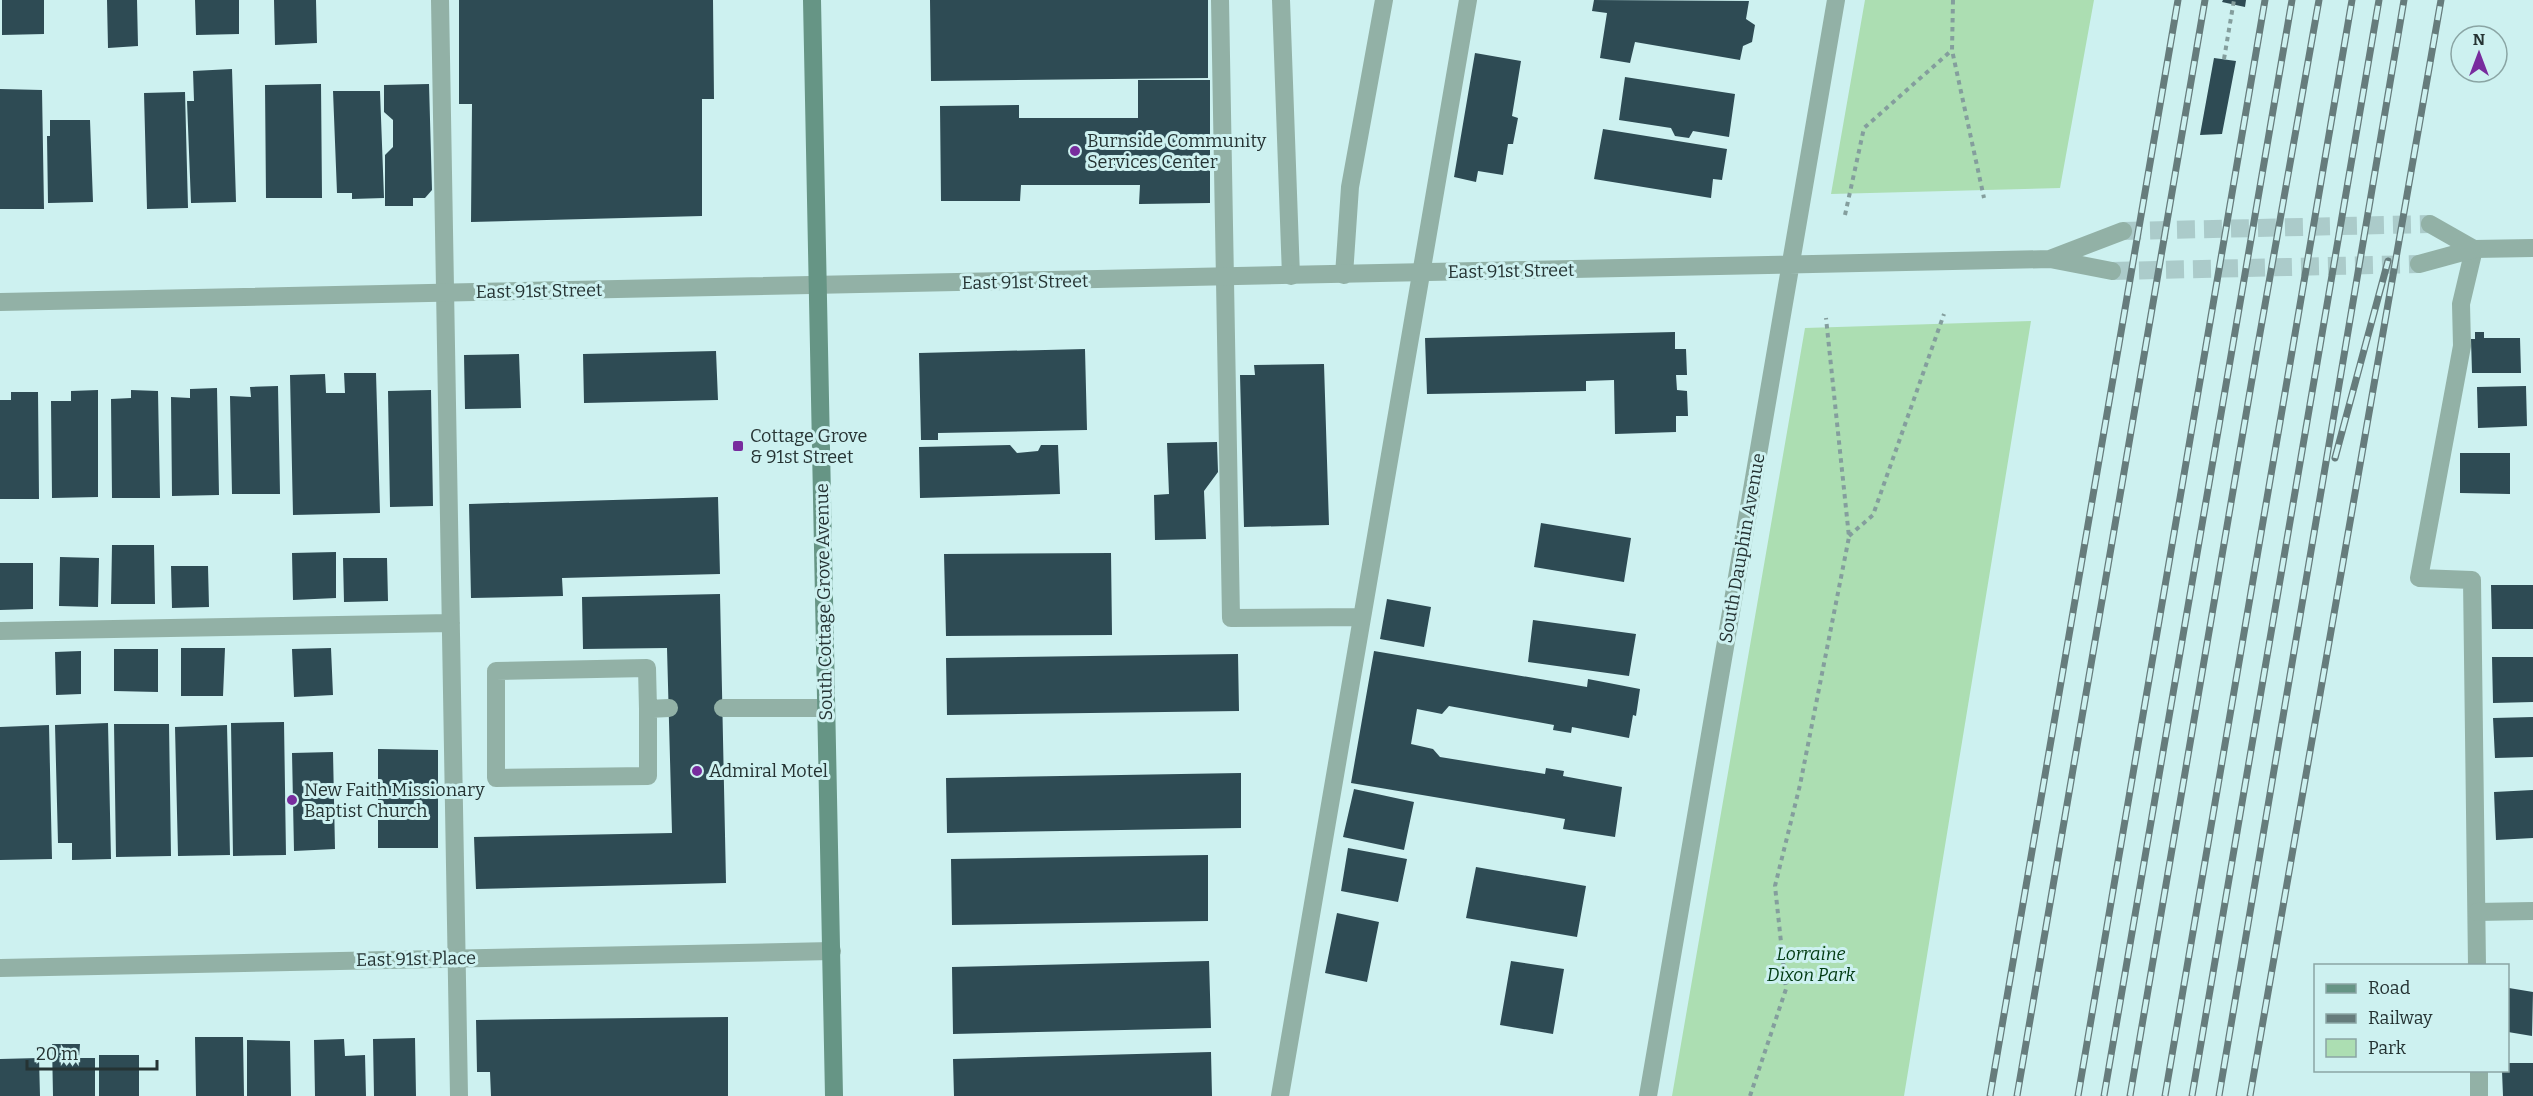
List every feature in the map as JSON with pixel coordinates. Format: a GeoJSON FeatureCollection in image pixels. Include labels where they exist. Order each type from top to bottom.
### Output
{"type":"FeatureCollection","features":[{"type":"Feature","properties":{"kind":"main road","name":"South Cottage Grove Avenue"},"geometry":{"type":"LineString","coordinates":[[812,0],[834,1096]]}},
{"type":"Feature","properties":{"kind":"street"},"geometry":{"type":"LineString","coordinates":[[440,0],[459,1096]]}},
{"type":"Feature","properties":{"kind":"street"},"geometry":{"type":"LineString","coordinates":[[1220,0],[1231,618],[1362,617]]}},
{"type":"Feature","properties":{"kind":"street"},"geometry":{"type":"LineString","coordinates":[[1281,0],[1291,276]]}},
{"type":"Feature","properties":{"kind":"street"},"geometry":{"type":"LineString","coordinates":[[1344,275],[1350,188],[1384,0]]}},
{"type":"Feature","properties":{"kind":"street"},"geometry":{"type":"LineString","coordinates":[[1280,1096],[1468,0]]}},
{"type":"Feature","properties":{"kind":"street","name":"South Dauphin Avenue"},"geometry":{"type":"LineString","coordinates":[[1648,1096],[1836,0]]}},
{"type":"Feature","properties":{"kind":"street"},"geometry":{"type":"LineString","coordinates":[[2430,224],[2474,249]]}},
{"type":"Feature","properties":{"kind":"street","name":"East 91st Street"},"geometry":{"type":"LineString","coordinates":[[2050,259],[2123,231]]}},
{"type":"Feature","properties":{"kind":"street"},"geometry":{"type":"LineString","coordinates":[[2419,264],[2474,249],[2533,248]]}},
{"type":"Feature","properties":{"kind":"street"},"geometry":{"type":"LineString","coordinates":[[2474,249],[2461,304],[2462,346],[2419,578],[2472,579],[2477,964]]}},
{"type":"Feature","properties":{"kind":"street","name":"East 91st Street"},"geometry":{"type":"LineString","coordinates":[[0,302],[2050,259],[2112,271]]}},
{"type":"Feature","properties":{"kind":"street"},"geometry":{"type":"LineString","coordinates":[[0,631],[451,622]]}},
{"type":"Feature","properties":{"kind":"street"},"geometry":{"type":"LineString","coordinates":[[647,668],[648,709],[648,776],[495,778],[495,671],[647,668]]}},
{"type":"Feature","properties":{"kind":"street"},"geometry":{"type":"LineString","coordinates":[[648,709],[669,708]]}},
{"type":"Feature","properties":{"kind":"street"},"geometry":{"type":"LineString","coordinates":[[723,708],[826,708]]}},
{"type":"Feature","properties":{"kind":"street"},"geometry":{"type":"LineString","coordinates":[[2476,912],[2533,911]]}},
{"type":"Feature","properties":{"kind":"street","name":"East 91st Place"},"geometry":{"type":"LineString","coordinates":[[0,968],[832,951]]}},
{"type":"Feature","properties":{"kind":"street"},"geometry":{"type":"LineString","coordinates":[[2479,1072],[2479,1096]]}},
{"type":"Feature","properties":{"kind":"path"},"geometry":{"type":"LineString","coordinates":[[1953,0],[1952,50],[1984,198]]}},
{"type":"Feature","properties":{"kind":"path"},"geometry":{"type":"LineString","coordinates":[[2224,59],[2234,0]]}},
{"type":"Feature","properties":{"kind":"path"},"geometry":{"type":"LineString","coordinates":[[1845,215],[1864,128],[1952,50]]}},
{"type":"Feature","properties":{"kind":"path"},"geometry":{"type":"LineString","coordinates":[[1849,537],[1873,515],[1944,314]]}},
{"type":"Feature","properties":{"kind":"path"},"geometry":{"type":"LineString","coordinates":[[1750,1096],[1786,989],[1775,886],[1800,785],[1849,537],[1826,318]]}},
{"type":"Feature","properties":{"kind":"green space"},"geometry":{"type":"Polygon","coordinates":[[[1865,0],[2094,0],[2060,188],[1831,194],[1865,0]]]}},
{"type":"Feature","properties":{"kind":"green space","name":"Lorraine Dixon Park"},"geometry":{"type":"Polygon","coordinates":[[[2031,321],[1904,1096],[1672,1096],[1805,328],[2031,321]]]}},
{"type":"Feature","properties":{"kind":"building"},"geometry":{"type":"Polygon","coordinates":[[[2,0],[44,0],[44,34],[2,35],[2,0]]]}},
{"type":"Feature","properties":{"kind":"building"},"geometry":{"type":"Polygon","coordinates":[[[107,0],[137,0],[138,46],[108,48],[107,0]]]}},
{"type":"Feature","properties":{"kind":"building"},"geometry":{"type":"Polygon","coordinates":[[[195,0],[239,0],[239,34],[196,35],[195,0]]]}},
{"type":"Feature","properties":{"kind":"building"},"geometry":{"type":"Polygon","coordinates":[[[274,0],[316,0],[317,43],[275,45],[274,0]]]}},
{"type":"Feature","properties":{"kind":"building"},"geometry":{"type":"Polygon","coordinates":[[[459,0],[713,0],[714,99],[702,99],[702,216],[471,222],[472,104],[459,104],[459,0]]]}},
{"type":"Feature","properties":{"kind":"building"},"geometry":{"type":"Polygon","coordinates":[[[930,0],[1208,0],[1208,78],[931,81],[930,0]]]}},
{"type":"Feature","properties":{"kind":"building"},"geometry":{"type":"Polygon","coordinates":[[[1594,0],[1749,1],[1746,19],[1755,25],[1752,42],[1743,46],[1740,60],[1635,42],[1630,63],[1600,58],[1607,13],[1592,11],[1594,0]]]}},
{"type":"Feature","properties":{"kind":"building"},"geometry":{"type":"Polygon","coordinates":[[[2223,0],[2246,0],[2245,7],[2222,2],[2223,0]]]}},
{"type":"Feature","properties":{"kind":"building"},"geometry":{"type":"Polygon","coordinates":[[[1475,53],[1521,61],[1512,116],[1518,118],[1513,144],[1508,144],[1503,175],[1478,171],[1476,182],[1454,177],[1475,53]]]}},
{"type":"Feature","properties":{"kind":"building"},"geometry":{"type":"Polygon","coordinates":[[[2214,58],[2236,61],[2222,134],[2200,135],[2214,58]]]}},
{"type":"Feature","properties":{"kind":"building"},"geometry":{"type":"Polygon","coordinates":[[[232,69],[236,202],[191,203],[187,101],[194,101],[193,71],[232,69]]]}},
{"type":"Feature","properties":{"kind":"building"},"geometry":{"type":"Polygon","coordinates":[[[1625,77],[1735,94],[1729,137],[1693,131],[1689,138],[1675,136],[1671,128],[1619,120],[1625,77]]]}},
{"type":"Feature","properties":{"kind":"building","name":"Burnside Community Services Center"},"geometry":{"type":"Polygon","coordinates":[[[1138,80],[1210,80],[1210,203],[1139,204],[1140,185],[1021,185],[1020,201],[941,201],[940,106],[1019,105],[1019,118],[1138,118],[1138,80]]]}},
{"type":"Feature","properties":{"kind":"building"},"geometry":{"type":"Polygon","coordinates":[[[321,84],[322,198],[266,198],[265,85],[321,84]]]}},
{"type":"Feature","properties":{"kind":"building"},"geometry":{"type":"Polygon","coordinates":[[[429,84],[432,190],[425,198],[413,198],[413,206],[385,206],[385,155],[393,147],[393,120],[384,112],[384,85],[429,84]]]}},
{"type":"Feature","properties":{"kind":"building"},"geometry":{"type":"Polygon","coordinates":[[[0,89],[42,90],[44,209],[0,209],[0,89]]]}},
{"type":"Feature","properties":{"kind":"building"},"geometry":{"type":"Polygon","coordinates":[[[333,91],[380,91],[384,198],[352,199],[352,193],[337,193],[333,91]]]}},
{"type":"Feature","properties":{"kind":"building"},"geometry":{"type":"Polygon","coordinates":[[[185,92],[188,208],[147,209],[144,93],[185,92]]]}},
{"type":"Feature","properties":{"kind":"building"},"geometry":{"type":"Polygon","coordinates":[[[50,120],[90,120],[93,202],[48,203],[47,136],[50,136],[50,120]]]}},
{"type":"Feature","properties":{"kind":"building"},"geometry":{"type":"Polygon","coordinates":[[[1603,129],[1727,149],[1722,180],[1713,179],[1711,198],[1594,179],[1603,129]]]}},
{"type":"Feature","properties":{"kind":"building"},"geometry":{"type":"Polygon","coordinates":[[[1675,332],[1675,349],[1686,349],[1687,375],[1676,375],[1677,390],[1687,391],[1688,416],[1676,416],[1676,432],[1615,434],[1614,380],[1586,381],[1586,391],[1427,394],[1425,338],[1675,332]]]}},
{"type":"Feature","properties":{"kind":"building"},"geometry":{"type":"Polygon","coordinates":[[[2475,332],[2484,332],[2484,338],[2520,338],[2521,373],[2472,373],[2471,339],[2475,339],[2475,332]]]}},
{"type":"Feature","properties":{"kind":"building"},"geometry":{"type":"Polygon","coordinates":[[[1085,349],[1087,430],[938,433],[938,440],[921,440],[919,353],[1085,349]]]}},
{"type":"Feature","properties":{"kind":"building"},"geometry":{"type":"Polygon","coordinates":[[[716,351],[718,400],[584,403],[583,354],[716,351]]]}},
{"type":"Feature","properties":{"kind":"building"},"geometry":{"type":"Polygon","coordinates":[[[519,354],[521,408],[465,409],[464,355],[519,354]]]}},
{"type":"Feature","properties":{"kind":"building"},"geometry":{"type":"Polygon","coordinates":[[[1324,364],[1329,525],[1244,527],[1240,375],[1255,375],[1254,365],[1324,364]]]}},
{"type":"Feature","properties":{"kind":"building"},"geometry":{"type":"Polygon","coordinates":[[[344,373],[376,373],[380,513],[293,515],[290,375],[325,374],[326,393],[345,393],[344,373]]]}},
{"type":"Feature","properties":{"kind":"building"},"geometry":{"type":"Polygon","coordinates":[[[278,386],[280,494],[232,494],[230,396],[251,397],[250,387],[278,386]]]}},
{"type":"Feature","properties":{"kind":"building"},"geometry":{"type":"Polygon","coordinates":[[[2526,386],[2527,426],[2478,428],[2477,387],[2526,386]]]}},
{"type":"Feature","properties":{"kind":"building"},"geometry":{"type":"Polygon","coordinates":[[[217,388],[219,495],[172,496],[171,397],[190,398],[190,389],[217,388]]]}},
{"type":"Feature","properties":{"kind":"building"},"geometry":{"type":"Polygon","coordinates":[[[98,390],[98,497],[52,498],[51,401],[71,401],[71,391],[98,390]]]}},
{"type":"Feature","properties":{"kind":"building"},"geometry":{"type":"Polygon","coordinates":[[[131,390],[158,391],[160,498],[112,498],[111,399],[131,398],[131,390]]]}},
{"type":"Feature","properties":{"kind":"building"},"geometry":{"type":"Polygon","coordinates":[[[431,390],[433,506],[390,507],[388,391],[431,390]]]}},
{"type":"Feature","properties":{"kind":"building"},"geometry":{"type":"Polygon","coordinates":[[[11,392],[38,392],[39,499],[0,499],[0,400],[11,400],[11,392]]]}},
{"type":"Feature","properties":{"kind":"building"},"geometry":{"type":"Polygon","coordinates":[[[1217,442],[1218,472],[1204,491],[1206,539],[1155,540],[1154,495],[1169,494],[1167,443],[1217,442]]]}},
{"type":"Feature","properties":{"kind":"building"},"geometry":{"type":"Polygon","coordinates":[[[1010,445],[1017,453],[1038,451],[1041,445],[1058,445],[1060,494],[920,498],[919,447],[1010,445]]]}},
{"type":"Feature","properties":{"kind":"building"},"geometry":{"type":"Polygon","coordinates":[[[2460,453],[2510,453],[2510,494],[2460,493],[2460,453]]]}},
{"type":"Feature","properties":{"kind":"building"},"geometry":{"type":"Polygon","coordinates":[[[718,497],[720,574],[562,578],[563,596],[471,598],[469,504],[718,497]]]}},
{"type":"Feature","properties":{"kind":"building"},"geometry":{"type":"Polygon","coordinates":[[[1541,523],[1631,538],[1624,582],[1534,567],[1541,523]]]}},
{"type":"Feature","properties":{"kind":"building"},"geometry":{"type":"Polygon","coordinates":[[[112,545],[154,545],[155,604],[111,604],[112,545]]]}},
{"type":"Feature","properties":{"kind":"building"},"geometry":{"type":"Polygon","coordinates":[[[336,552],[336,598],[293,600],[292,553],[336,552]]]}},
{"type":"Feature","properties":{"kind":"building"},"geometry":{"type":"Polygon","coordinates":[[[1111,553],[1112,635],[946,636],[944,554],[1111,553]]]}},
{"type":"Feature","properties":{"kind":"building"},"geometry":{"type":"Polygon","coordinates":[[[60,557],[99,558],[98,607],[59,606],[60,557]]]}},
{"type":"Feature","properties":{"kind":"building"},"geometry":{"type":"Polygon","coordinates":[[[343,558],[387,558],[388,601],[344,602],[343,558]]]}},
{"type":"Feature","properties":{"kind":"building"},"geometry":{"type":"Polygon","coordinates":[[[0,563],[33,563],[33,609],[0,610],[0,563]]]}},
{"type":"Feature","properties":{"kind":"building"},"geometry":{"type":"Polygon","coordinates":[[[171,566],[208,566],[209,607],[172,608],[171,566]]]}},
{"type":"Feature","properties":{"kind":"building"},"geometry":{"type":"Polygon","coordinates":[[[2491,585],[2533,585],[2533,629],[2492,629],[2491,585]]]}},
{"type":"Feature","properties":{"kind":"building","name":"Admiral Motel"},"geometry":{"type":"Polygon","coordinates":[[[720,594],[726,883],[476,889],[474,837],[672,833],[667,648],[583,649],[582,597],[720,594]]]}},
{"type":"Feature","properties":{"kind":"building"},"geometry":{"type":"Polygon","coordinates":[[[1387,599],[1431,607],[1424,647],[1380,639],[1387,599]]]}},
{"type":"Feature","properties":{"kind":"building"},"geometry":{"type":"Polygon","coordinates":[[[1533,620],[1636,634],[1629,676],[1528,662],[1533,620]]]}},
{"type":"Feature","properties":{"kind":"building"},"geometry":{"type":"Polygon","coordinates":[[[181,648],[225,648],[223,696],[181,696],[181,648]]]}},
{"type":"Feature","properties":{"kind":"building"},"geometry":{"type":"Polygon","coordinates":[[[331,648],[333,695],[294,697],[292,649],[331,648]]]}},
{"type":"Feature","properties":{"kind":"building"},"geometry":{"type":"Polygon","coordinates":[[[114,649],[158,649],[158,692],[114,691],[114,649]]]}},
{"type":"Feature","properties":{"kind":"building"},"geometry":{"type":"Polygon","coordinates":[[[81,651],[81,694],[56,695],[55,652],[81,651]]]}},
{"type":"Feature","properties":{"kind":"building"},"geometry":{"type":"Polygon","coordinates":[[[1374,651],[1587,687],[1588,679],[1640,689],[1636,716],[1633,715],[1629,738],[1572,727],[1571,733],[1553,730],[1554,725],[1449,706],[1442,714],[1417,709],[1411,744],[1433,749],[1440,757],[1545,774],[1546,768],[1564,771],[1563,776],[1622,787],[1615,837],[1563,829],[1565,819],[1351,783],[1374,651]]]}},
{"type":"Feature","properties":{"kind":"building"},"geometry":{"type":"Polygon","coordinates":[[[1238,654],[1239,711],[947,715],[946,658],[1238,654]]]}},
{"type":"Feature","properties":{"kind":"building"},"geometry":{"type":"Polygon","coordinates":[[[2492,657],[2533,657],[2533,702],[2493,703],[2492,657]]]}},
{"type":"Feature","properties":{"kind":"building"},"geometry":{"type":"Polygon","coordinates":[[[2533,717],[2533,757],[2495,758],[2493,718],[2533,717]]]}},
{"type":"Feature","properties":{"kind":"building"},"geometry":{"type":"Polygon","coordinates":[[[284,722],[286,855],[233,856],[231,723],[284,722]]]}},
{"type":"Feature","properties":{"kind":"building"},"geometry":{"type":"Polygon","coordinates":[[[108,723],[111,859],[72,860],[72,843],[58,843],[55,725],[108,723]]]}},
{"type":"Feature","properties":{"kind":"building"},"geometry":{"type":"Polygon","coordinates":[[[114,724],[169,724],[171,856],[116,857],[114,724]]]}},
{"type":"Feature","properties":{"kind":"building"},"geometry":{"type":"Polygon","coordinates":[[[49,725],[52,859],[0,860],[0,727],[49,725]]]}},
{"type":"Feature","properties":{"kind":"building"},"geometry":{"type":"Polygon","coordinates":[[[227,725],[230,855],[178,856],[175,727],[227,725]]]}},
{"type":"Feature","properties":{"kind":"building"},"geometry":{"type":"Polygon","coordinates":[[[378,749],[438,750],[438,848],[378,848],[378,749]]]}},
{"type":"Feature","properties":{"kind":"building"},"geometry":{"type":"Polygon","coordinates":[[[333,752],[335,849],[294,851],[292,753],[333,752]]]}},
{"type":"Feature","properties":{"kind":"building"},"geometry":{"type":"Polygon","coordinates":[[[1241,773],[1241,828],[947,833],[946,778],[1241,773]]]}},
{"type":"Feature","properties":{"kind":"building"},"geometry":{"type":"Polygon","coordinates":[[[1354,789],[1414,802],[1404,850],[1343,837],[1354,789]]]}},
{"type":"Feature","properties":{"kind":"building"},"geometry":{"type":"Polygon","coordinates":[[[2533,790],[2533,838],[2496,840],[2494,792],[2533,790]]]}},
{"type":"Feature","properties":{"kind":"building"},"geometry":{"type":"Polygon","coordinates":[[[1348,848],[1407,859],[1398,902],[1341,891],[1348,848]]]}},
{"type":"Feature","properties":{"kind":"building"},"geometry":{"type":"Polygon","coordinates":[[[1208,855],[1208,921],[952,925],[951,859],[1208,855]]]}},
{"type":"Feature","properties":{"kind":"building"},"geometry":{"type":"Polygon","coordinates":[[[1476,867],[1586,886],[1577,937],[1466,918],[1476,867]]]}},
{"type":"Feature","properties":{"kind":"building"},"geometry":{"type":"Polygon","coordinates":[[[1337,913],[1379,922],[1367,982],[1325,973],[1337,913]]]}},
{"type":"Feature","properties":{"kind":"building"},"geometry":{"type":"Polygon","coordinates":[[[1209,961],[1211,1028],[953,1034],[952,967],[1209,961]]]}},
{"type":"Feature","properties":{"kind":"building"},"geometry":{"type":"Polygon","coordinates":[[[1511,961],[1564,969],[1553,1034],[1500,1025],[1511,961]]]}},
{"type":"Feature","properties":{"kind":"building"},"geometry":{"type":"Polygon","coordinates":[[[2509,988],[2533,992],[2532,1036],[2509,1032],[2509,988]]]}},
{"type":"Feature","properties":{"kind":"building"},"geometry":{"type":"Polygon","coordinates":[[[728,1017],[728,1096],[491,1096],[490,1072],[477,1072],[476,1020],[728,1017]]]}},
{"type":"Feature","properties":{"kind":"building"},"geometry":{"type":"Polygon","coordinates":[[[195,1037],[243,1037],[244,1096],[196,1096],[195,1037]]]}},
{"type":"Feature","properties":{"kind":"building"},"geometry":{"type":"Polygon","coordinates":[[[415,1038],[416,1096],[374,1096],[373,1039],[415,1038]]]}},
{"type":"Feature","properties":{"kind":"building"},"geometry":{"type":"Polygon","coordinates":[[[344,1039],[345,1056],[365,1055],[366,1096],[315,1096],[314,1040],[344,1039]]]}},
{"type":"Feature","properties":{"kind":"building"},"geometry":{"type":"Polygon","coordinates":[[[247,1040],[290,1041],[291,1096],[247,1096],[247,1040]]]}},
{"type":"Feature","properties":{"kind":"building"},"geometry":{"type":"Polygon","coordinates":[[[52,1044],[80,1044],[79,1058],[95,1058],[95,1096],[53,1096],[52,1044]]]}},
{"type":"Feature","properties":{"kind":"building"},"geometry":{"type":"Polygon","coordinates":[[[1211,1052],[1212,1096],[954,1096],[953,1059],[1211,1052]]]}},
{"type":"Feature","properties":{"kind":"building"},"geometry":{"type":"Polygon","coordinates":[[[99,1055],[139,1055],[139,1096],[99,1096],[99,1055]]]}},
{"type":"Feature","properties":{"kind":"building"},"geometry":{"type":"Polygon","coordinates":[[[39,1058],[40,1096],[0,1096],[0,1059],[39,1058]]]}},
{"type":"Feature","properties":{"kind":"building"},"geometry":{"type":"Polygon","coordinates":[[[2509,1063],[2533,1063],[2533,1096],[2503,1096],[2502,1072],[2509,1072],[2509,1063]]]}},
{"type":"Feature","properties":{"kind":"tunnel"},"geometry":{"type":"LineString","coordinates":[[2123,231],[2430,224]]}},
{"type":"Feature","properties":{"kind":"tunnel"},"geometry":{"type":"LineString","coordinates":[[2112,271],[2419,264]]}},
{"type":"Feature","properties":{"kind":"railway"},"geometry":{"type":"LineString","coordinates":[[1990,1096],[2178,0]]}},
{"type":"Feature","properties":{"kind":"railway"},"geometry":{"type":"LineString","coordinates":[[2017,1096],[2205,0]]}},
{"type":"Feature","properties":{"kind":"railway"},"geometry":{"type":"LineString","coordinates":[[2078,1096],[2265,0]]}},
{"type":"Feature","properties":{"kind":"railway"},"geometry":{"type":"LineString","coordinates":[[2104,1096],[2292,0]]}},
{"type":"Feature","properties":{"kind":"railway"},"geometry":{"type":"LineString","coordinates":[[2130,1096],[2319,0]]}},
{"type":"Feature","properties":{"kind":"railway"},"geometry":{"type":"LineString","coordinates":[[2165,1096],[2352,0]]}},
{"type":"Feature","properties":{"kind":"railway"},"geometry":{"type":"LineString","coordinates":[[2192,1096],[2379,0]]}},
{"type":"Feature","properties":{"kind":"railway"},"geometry":{"type":"LineString","coordinates":[[2219,1096],[2404,0]]}},
{"type":"Feature","properties":{"kind":"railway"},"geometry":{"type":"LineString","coordinates":[[2250,1096],[2441,0]]}},
{"type":"Feature","properties":{"kind":"railway"},"geometry":{"type":"LineString","coordinates":[[2335,458],[2388,261]]}},
{"type":"Feature","properties":{"kind":"place","name":"Burnside Community Services Center"},"geometry":{"type":"Point","coordinates":[1075,151]}},
{"type":"Feature","properties":{"kind":"place","name":"Cottage Grove & 91st Street"},"geometry":{"type":"Point","coordinates":[738,446]}},
{"type":"Feature","properties":{"kind":"place","name":"Admiral Motel"},"geometry":{"type":"Point","coordinates":[697,771]}},
{"type":"Feature","properties":{"kind":"place","name":"New Faith Missionary Baptist Church"},"geometry":{"type":"Point","coordinates":[292,800]}}]}
